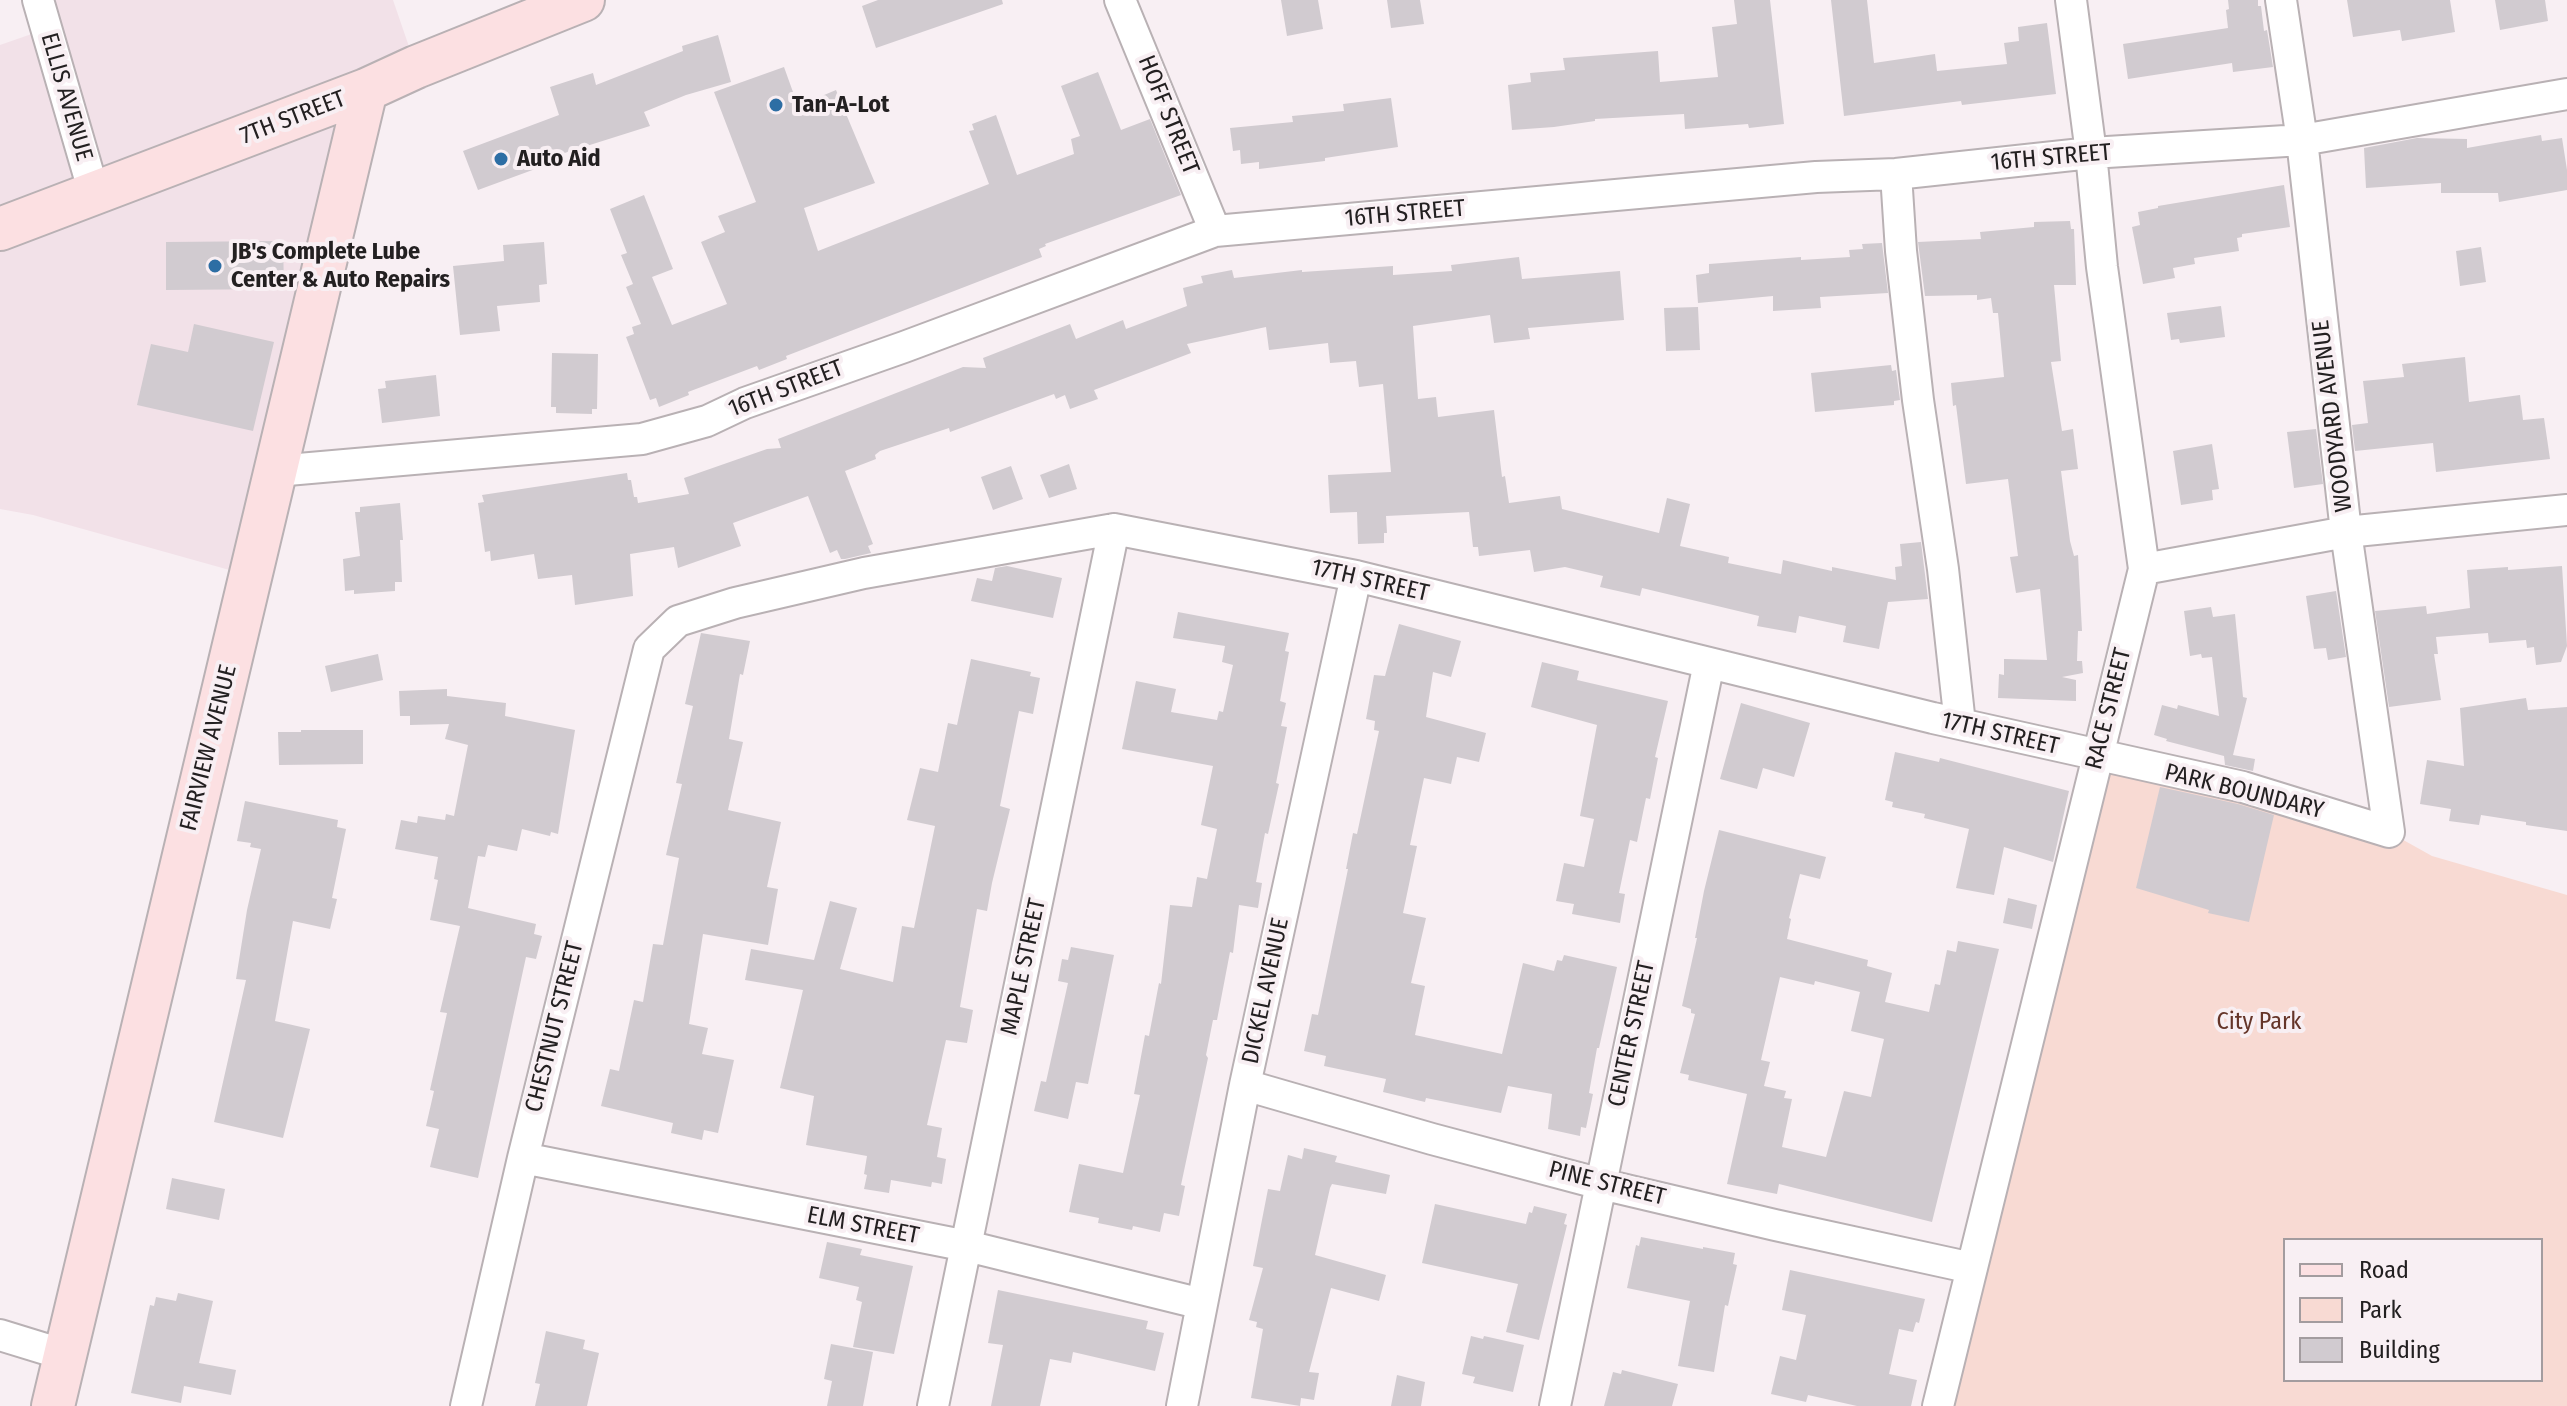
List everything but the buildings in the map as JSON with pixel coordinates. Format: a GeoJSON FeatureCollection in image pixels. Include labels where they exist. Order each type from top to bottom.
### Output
{"type":"FeatureCollection","features":[{"type":"Feature","properties":{"kind":"street","name":"ELLIS AVENUE"},"geometry":{"type":"LineString","coordinates":[[38,0],[94,193]]}},
{"type":"Feature","properties":{"kind":"street","name":"7TH STREET"},"geometry":{"type":"LineString","coordinates":[[0,229],[366,90],[583,0]]}},
{"type":"Feature","properties":{"kind":"street","name":"HOFF STREET"},"geometry":{"type":"LineString","coordinates":[[1120,0],[1215,231]]}},
{"type":"Feature","properties":{"kind":"street","name":"RACE STREET"},"geometry":{"type":"LineString","coordinates":[[1938,1406],[2144,569],[2102,267],[2071,0]]}},
{"type":"Feature","properties":{"kind":"street","name":"WOODYARD AVENUE"},"geometry":{"type":"LineString","coordinates":[[2281,0],[2302,140],[2346,532],[2389,832]]}},
{"type":"Feature","properties":{"kind":"street","name":"FAIRVIEW AVENUE"},"geometry":{"type":"LineString","coordinates":[[53,1406],[366,90]]}},
{"type":"Feature","properties":{"kind":"street","name":"16TH STREET"},"geometry":{"type":"LineString","coordinates":[[276,471],[642,439],[707,421],[745,403],[1215,231],[1816,177],[1896,174],[2091,153],[2302,140],[2567,94]]}},
{"type":"Feature","properties":{"kind":"street"},"geometry":{"type":"LineString","coordinates":[[1896,174],[1901,251],[1960,724]]}},
{"type":"Feature","properties":{"kind":"street"},"geometry":{"type":"LineString","coordinates":[[2144,569],[2346,532],[2567,510]]}},
{"type":"Feature","properties":{"kind":"street","name":"17TH STREET"},"geometry":{"type":"LineString","coordinates":[[649,649],[678,621],[735,603],[864,573],[1114,529],[1356,576],[2097,757]]}},
{"type":"Feature","properties":{"kind":"street","name":"MAPLE STREET"},"geometry":{"type":"LineString","coordinates":[[933,1406],[1114,529]]}},
{"type":"Feature","properties":{"kind":"street","name":"DICKEL AVENUE"},"geometry":{"type":"LineString","coordinates":[[1182,1406],[1245,1085],[1356,576]]}},
{"type":"Feature","properties":{"kind":"street","name":"CHESTNUT STREET"},"geometry":{"type":"LineString","coordinates":[[466,1406],[523,1158],[649,649]]}},
{"type":"Feature","properties":{"kind":"street","name":"CENTER STREET"},"geometry":{"type":"LineString","coordinates":[[1555,1406],[1709,663]]}},
{"type":"Feature","properties":{"kind":"street","name":"PARK BOUNDARY"},"geometry":{"type":"LineString","coordinates":[[2097,757],[2243,787],[2389,832]]}},
{"type":"Feature","properties":{"kind":"street","name":"PINE STREET"},"geometry":{"type":"LineString","coordinates":[[1245,1085],[1601,1184],[1972,1268]]}},
{"type":"Feature","properties":{"kind":"street","name":"ELM STREET"},"geometry":{"type":"LineString","coordinates":[[523,1158],[967,1246],[1202,1304]]}},
{"type":"Feature","properties":{"kind":"street"},"geometry":{"type":"LineString","coordinates":[[0,1335],[65,1355]]}},
{"type":"Feature","properties":{"kind":"shaded area"},"geometry":{"type":"Polygon","coordinates":[[[38,0],[393,0],[416,67],[366,90],[251,576],[33,515],[0,509],[0,45],[46,29],[38,0]]]}},
{"type":"Feature","properties":{"kind":"green space","name":"City Park"},"geometry":{"type":"Polygon","coordinates":[[[2097,757],[2389,832],[2432,856],[2567,895],[2567,1406],[1938,1406],[2097,757]]]}},
{"type":"Feature","properties":{"kind":"place","name":"Tan-A-Lot"},"geometry":{"type":"Point","coordinates":[776,105]}},
{"type":"Feature","properties":{"kind":"place","name":"Auto Aid"},"geometry":{"type":"Point","coordinates":[501,159]}},
{"type":"Feature","properties":{"kind":"place","name":"JB's Complete Lube Center & Auto Repairs"},"geometry":{"type":"Point","coordinates":[215,266]}}]}
